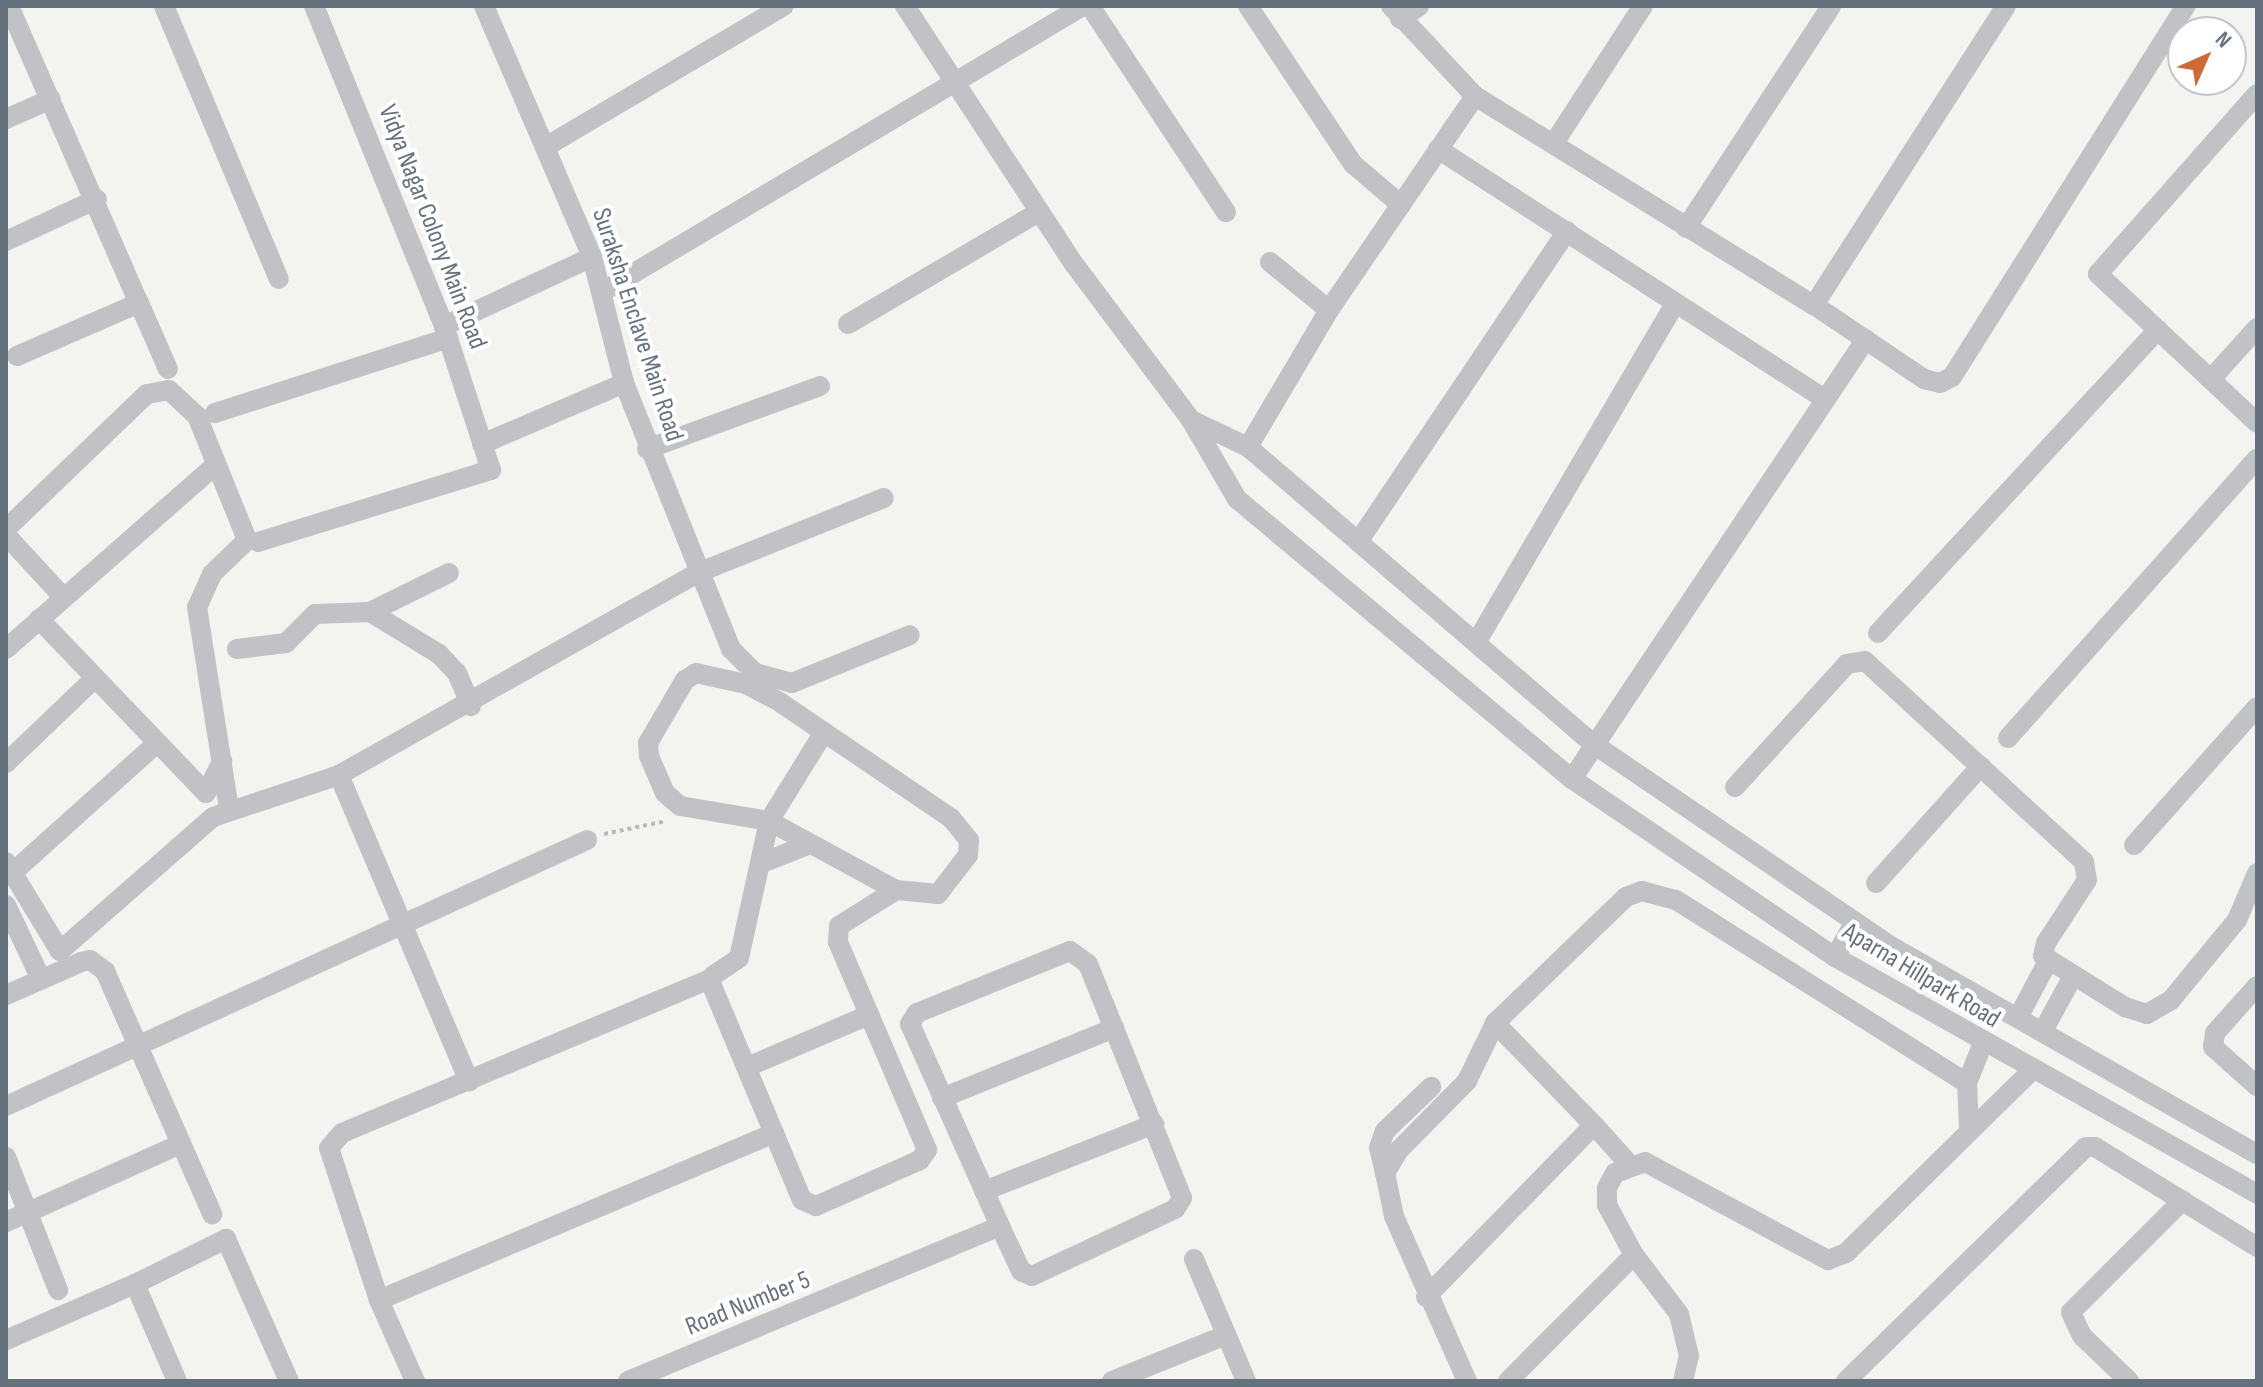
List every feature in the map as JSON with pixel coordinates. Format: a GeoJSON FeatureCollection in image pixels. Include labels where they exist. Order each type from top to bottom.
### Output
{"type":"FeatureCollection","features":[{"type":"Feature","properties":{"kind":"street"},"geometry":{"type":"LineString","coordinates":[[9,6],[97,199],[168,369]]}},
{"type":"Feature","properties":{"kind":"street"},"geometry":{"type":"LineString","coordinates":[[164,6],[279,279]]}},
{"type":"Feature","properties":{"kind":"street","name":"Vidya Nagar Colony Main Road"},"geometry":{"type":"LineString","coordinates":[[258,542],[491,470],[446,332],[314,6]]}},
{"type":"Feature","properties":{"kind":"street","name":"Aparna Hillpark Road"},"geometry":{"type":"LineString","coordinates":[[905,6],[1039,212],[1191,420],[1237,499],[1572,779],[1835,957],[2031,1071],[2257,1194]]}},
{"type":"Feature","properties":{"kind":"street"},"geometry":{"type":"LineString","coordinates":[[602,292],[1083,6]]}},
{"type":"Feature","properties":{"kind":"street"},"geometry":{"type":"LineString","coordinates":[[1090,6],[1226,212]]}},
{"type":"Feature","properties":{"kind":"street"},"geometry":{"type":"LineString","coordinates":[[1248,6],[1353,164],[1401,205]]}},
{"type":"Feature","properties":{"kind":"street"},"geometry":{"type":"LineString","coordinates":[[1419,6],[1396,13],[1475,96],[1814,305],[1924,379],[1940,383],[1952,377],[2186,6]]}},
{"type":"Feature","properties":{"kind":"street"},"geometry":{"type":"LineString","coordinates":[[1554,143],[1643,6]]}},
{"type":"Feature","properties":{"kind":"street"},"geometry":{"type":"LineString","coordinates":[[1686,228],[1831,6]]}},
{"type":"Feature","properties":{"kind":"street"},"geometry":{"type":"LineString","coordinates":[[1814,305],[2006,6]]}},
{"type":"Feature","properties":{"kind":"street","name":"Suraksha Enclave Main Road"},"geometry":{"type":"LineString","coordinates":[[490,8],[592,257],[624,383],[647,449],[731,649],[755,673],[792,683]]}},
{"type":"Feature","properties":{"kind":"street"},"geometry":{"type":"LineString","coordinates":[[547,146],[778,8]]}},
{"type":"Feature","properties":{"kind":"street"},"geometry":{"type":"LineString","coordinates":[[2257,94],[2098,274],[2257,423]]}},
{"type":"Feature","properties":{"kind":"street"},"geometry":{"type":"LineString","coordinates":[[1248,447],[1329,310],[1475,96]]}},
{"type":"Feature","properties":{"kind":"street"},"geometry":{"type":"LineString","coordinates":[[6,119],[51,99]]}},
{"type":"Feature","properties":{"kind":"street"},"geometry":{"type":"LineString","coordinates":[[1438,149],[1567,231],[1674,305],[1825,399]]}},
{"type":"Feature","properties":{"kind":"street"},"geometry":{"type":"LineString","coordinates":[[6,241],[97,199]]}},
{"type":"Feature","properties":{"kind":"street"},"geometry":{"type":"LineString","coordinates":[[848,324],[1039,212]]}},
{"type":"Feature","properties":{"kind":"street"},"geometry":{"type":"LineString","coordinates":[[1360,539],[1567,231]]}},
{"type":"Feature","properties":{"kind":"street"},"geometry":{"type":"LineString","coordinates":[[215,413],[446,332],[592,257]]}},
{"type":"Feature","properties":{"kind":"street"},"geometry":{"type":"LineString","coordinates":[[1270,262],[1329,310]]}},
{"type":"Feature","properties":{"kind":"street"},"geometry":{"type":"LineString","coordinates":[[17,356],[139,303]]}},
{"type":"Feature","properties":{"kind":"street"},"geometry":{"type":"LineString","coordinates":[[1477,641],[1674,305]]}},
{"type":"Feature","properties":{"kind":"street"},"geometry":{"type":"LineString","coordinates":[[2211,379],[2257,328]]}},
{"type":"Feature","properties":{"kind":"street"},"geometry":{"type":"LineString","coordinates":[[1878,633],[2158,330]]}},
{"type":"Feature","properties":{"kind":"street"},"geometry":{"type":"LineString","coordinates":[[1572,779],[1866,339]]}},
{"type":"Feature","properties":{"kind":"street"},"geometry":{"type":"LineString","coordinates":[[482,444],[624,383]]}},
{"type":"Feature","properties":{"kind":"street"},"geometry":{"type":"LineString","coordinates":[[647,449],[820,386]]}},
{"type":"Feature","properties":{"kind":"street"},"geometry":{"type":"LineString","coordinates":[[6,529],[157,389],[169,390],[197,416],[214,466],[247,540],[212,574],[197,607],[222,761],[225,811]]}},
{"type":"Feature","properties":{"kind":"street","name":"Aparna Hillpark Road"},"geometry":{"type":"LineString","coordinates":[[1191,420],[1248,447],[1360,539],[1595,745],[1855,922],[2257,1154]]}},
{"type":"Feature","properties":{"kind":"street"},"geometry":{"type":"LineString","coordinates":[[2008,738],[2257,459]]}},
{"type":"Feature","properties":{"kind":"street"},"geometry":{"type":"LineString","coordinates":[[6,649],[214,466]]}},
{"type":"Feature","properties":{"kind":"street"},"geometry":{"type":"LineString","coordinates":[[155,745],[9,868],[60,951],[194,833],[225,811],[339,775],[471,706],[700,572],[884,498]]}},
{"type":"Feature","properties":{"kind":"street"},"geometry":{"type":"LineString","coordinates":[[6,535],[63,597]]}},
{"type":"Feature","properties":{"kind":"street"},"geometry":{"type":"LineString","coordinates":[[237,649],[286,643],[302,621],[315,614],[370,612],[449,573]]}},
{"type":"Feature","properties":{"kind":"street"},"geometry":{"type":"LineString","coordinates":[[370,612],[439,654],[457,673],[471,706]]}},
{"type":"Feature","properties":{"kind":"street"},"geometry":{"type":"LineString","coordinates":[[39,619],[155,745],[209,787],[225,811]]}},
{"type":"Feature","properties":{"kind":"street"},"geometry":{"type":"LineString","coordinates":[[781,703],[792,683],[910,635]]}},
{"type":"Feature","properties":{"kind":"street"},"geometry":{"type":"LineString","coordinates":[[1735,787],[1855,660],[1865,661],[1981,766],[2089,872],[2046,943],[2048,961],[2019,1016]]}},
{"type":"Feature","properties":{"kind":"street"},"geometry":{"type":"LineString","coordinates":[[696,673],[738,681],[781,703],[824,732],[951,818],[967,835],[968,855],[945,889],[933,895],[896,890],[769,821],[745,813],[690,809],[665,793],[648,749],[685,680],[696,673]]}},
{"type":"Feature","properties":{"kind":"street"},"geometry":{"type":"LineString","coordinates":[[6,763],[94,679]]}},
{"type":"Feature","properties":{"kind":"street"},"geometry":{"type":"LineString","coordinates":[[2134,845],[2257,707]]}},
{"type":"Feature","properties":{"kind":"street"},"geometry":{"type":"LineString","coordinates":[[415,1381],[379,1300],[329,1148],[342,1133],[711,979],[739,958],[769,821],[824,732]]}},
{"type":"Feature","properties":{"kind":"street"},"geometry":{"type":"LineString","coordinates":[[194,833],[209,787],[222,761]]}},
{"type":"Feature","properties":{"kind":"street"},"geometry":{"type":"LineString","coordinates":[[1876,883],[1981,766]]}},
{"type":"Feature","properties":{"kind":"street"},"geometry":{"type":"LineString","coordinates":[[339,775],[469,1082]]}},
{"type":"Feature","properties":{"kind":"street"},"geometry":{"type":"LineString","coordinates":[[6,1106],[401,922],[587,840]]}},
{"type":"Feature","properties":{"kind":"street"},"geometry":{"type":"LineString","coordinates":[[762,863],[810,844]]}},
{"type":"Feature","properties":{"kind":"street"},"geometry":{"type":"LineString","coordinates":[[2048,961],[2147,1014],[2171,1000],[2237,920],[2257,873]]}},
{"type":"Feature","properties":{"kind":"street"},"geometry":{"type":"LineString","coordinates":[[711,979],[802,1200],[811,1206],[924,1156],[925,1143],[837,935],[850,915],[896,890]]}},
{"type":"Feature","properties":{"kind":"street"},"geometry":{"type":"LineString","coordinates":[[1385,1173],[1399,1150],[1467,1081],[1495,1023],[1593,923],[1642,891],[1676,900],[1967,1083]]}},
{"type":"Feature","properties":{"kind":"street"},"geometry":{"type":"LineString","coordinates":[[6,905],[41,979]]}},
{"type":"Feature","properties":{"kind":"street"},"geometry":{"type":"LineString","coordinates":[[1835,957],[1855,922]]}},
{"type":"Feature","properties":{"kind":"street"},"geometry":{"type":"LineString","coordinates":[[1063,952],[1078,953],[1088,964],[1182,1191],[1175,1209],[1032,1276],[1021,1271],[942,1098],[912,1031],[913,1018],[1063,952]]}},
{"type":"Feature","properties":{"kind":"street"},"geometry":{"type":"LineString","coordinates":[[6,995],[81,962],[97,964],[138,1045],[212,1214]]}},
{"type":"Feature","properties":{"kind":"street"},"geometry":{"type":"LineString","coordinates":[[2043,1031],[2073,976]]}},
{"type":"Feature","properties":{"kind":"street"},"geometry":{"type":"LineString","coordinates":[[2257,986],[2215,1033],[2213,1047],[2257,1086]]}},
{"type":"Feature","properties":{"kind":"street"},"geometry":{"type":"LineString","coordinates":[[747,1067],[869,1015]]}},
{"type":"Feature","properties":{"kind":"street"},"geometry":{"type":"LineString","coordinates":[[1495,1023],[1629,1164]]}},
{"type":"Feature","properties":{"kind":"street"},"geometry":{"type":"LineString","coordinates":[[942,1098],[1114,1028]]}},
{"type":"Feature","properties":{"kind":"street"},"geometry":{"type":"LineString","coordinates":[[1969,1127],[1967,1083],[1983,1043]]}},
{"type":"Feature","properties":{"kind":"street"},"geometry":{"type":"LineString","coordinates":[[1683,1381],[1689,1356],[1679,1314],[1634,1255],[1607,1205],[1607,1188],[1629,1164],[1645,1162],[1828,1260],[1846,1253],[1969,1127],[2031,1071]]}},
{"type":"Feature","properties":{"kind":"street"},"geometry":{"type":"LineString","coordinates":[[1431,1087],[1381,1140],[1385,1173],[1394,1216],[1426,1297],[1467,1381]]}},
{"type":"Feature","properties":{"kind":"street"},"geometry":{"type":"LineString","coordinates":[[984,1191],[1154,1124]]}},
{"type":"Feature","properties":{"kind":"street"},"geometry":{"type":"LineString","coordinates":[[1426,1297],[1594,1125]]}},
{"type":"Feature","properties":{"kind":"street"},"geometry":{"type":"LineString","coordinates":[[379,1300],[774,1133]]}},
{"type":"Feature","properties":{"kind":"street"},"geometry":{"type":"LineString","coordinates":[[6,1222],[180,1144]]}},
{"type":"Feature","properties":{"kind":"street"},"geometry":{"type":"LineString","coordinates":[[1846,1381],[2078,1152],[2095,1147],[2257,1247]]}},
{"type":"Feature","properties":{"kind":"street"},"geometry":{"type":"LineString","coordinates":[[6,1157],[58,1290]]}},
{"type":"Feature","properties":{"kind":"street"},"geometry":{"type":"LineString","coordinates":[[2129,1381],[2082,1336],[2071,1312],[2183,1200]]}},
{"type":"Feature","properties":{"kind":"street","name":"Road Number 5"},"geometry":{"type":"LineString","coordinates":[[628,1381],[1000,1226]]}},
{"type":"Feature","properties":{"kind":"street"},"geometry":{"type":"LineString","coordinates":[[6,1340],[135,1284],[226,1239],[289,1381]]}},
{"type":"Feature","properties":{"kind":"street"},"geometry":{"type":"LineString","coordinates":[[1508,1381],[1634,1255]]}},
{"type":"Feature","properties":{"kind":"street"},"geometry":{"type":"LineString","coordinates":[[1194,1259],[1246,1381]]}},
{"type":"Feature","properties":{"kind":"street"},"geometry":{"type":"LineString","coordinates":[[135,1284],[177,1381]]}},
{"type":"Feature","properties":{"kind":"street"},"geometry":{"type":"LineString","coordinates":[[1112,1381],[1226,1335]]}},
{"type":"Feature","properties":{"kind":"path"},"geometry":{"type":"LineString","coordinates":[[587,840],[650,827],[690,809]]}}]}
